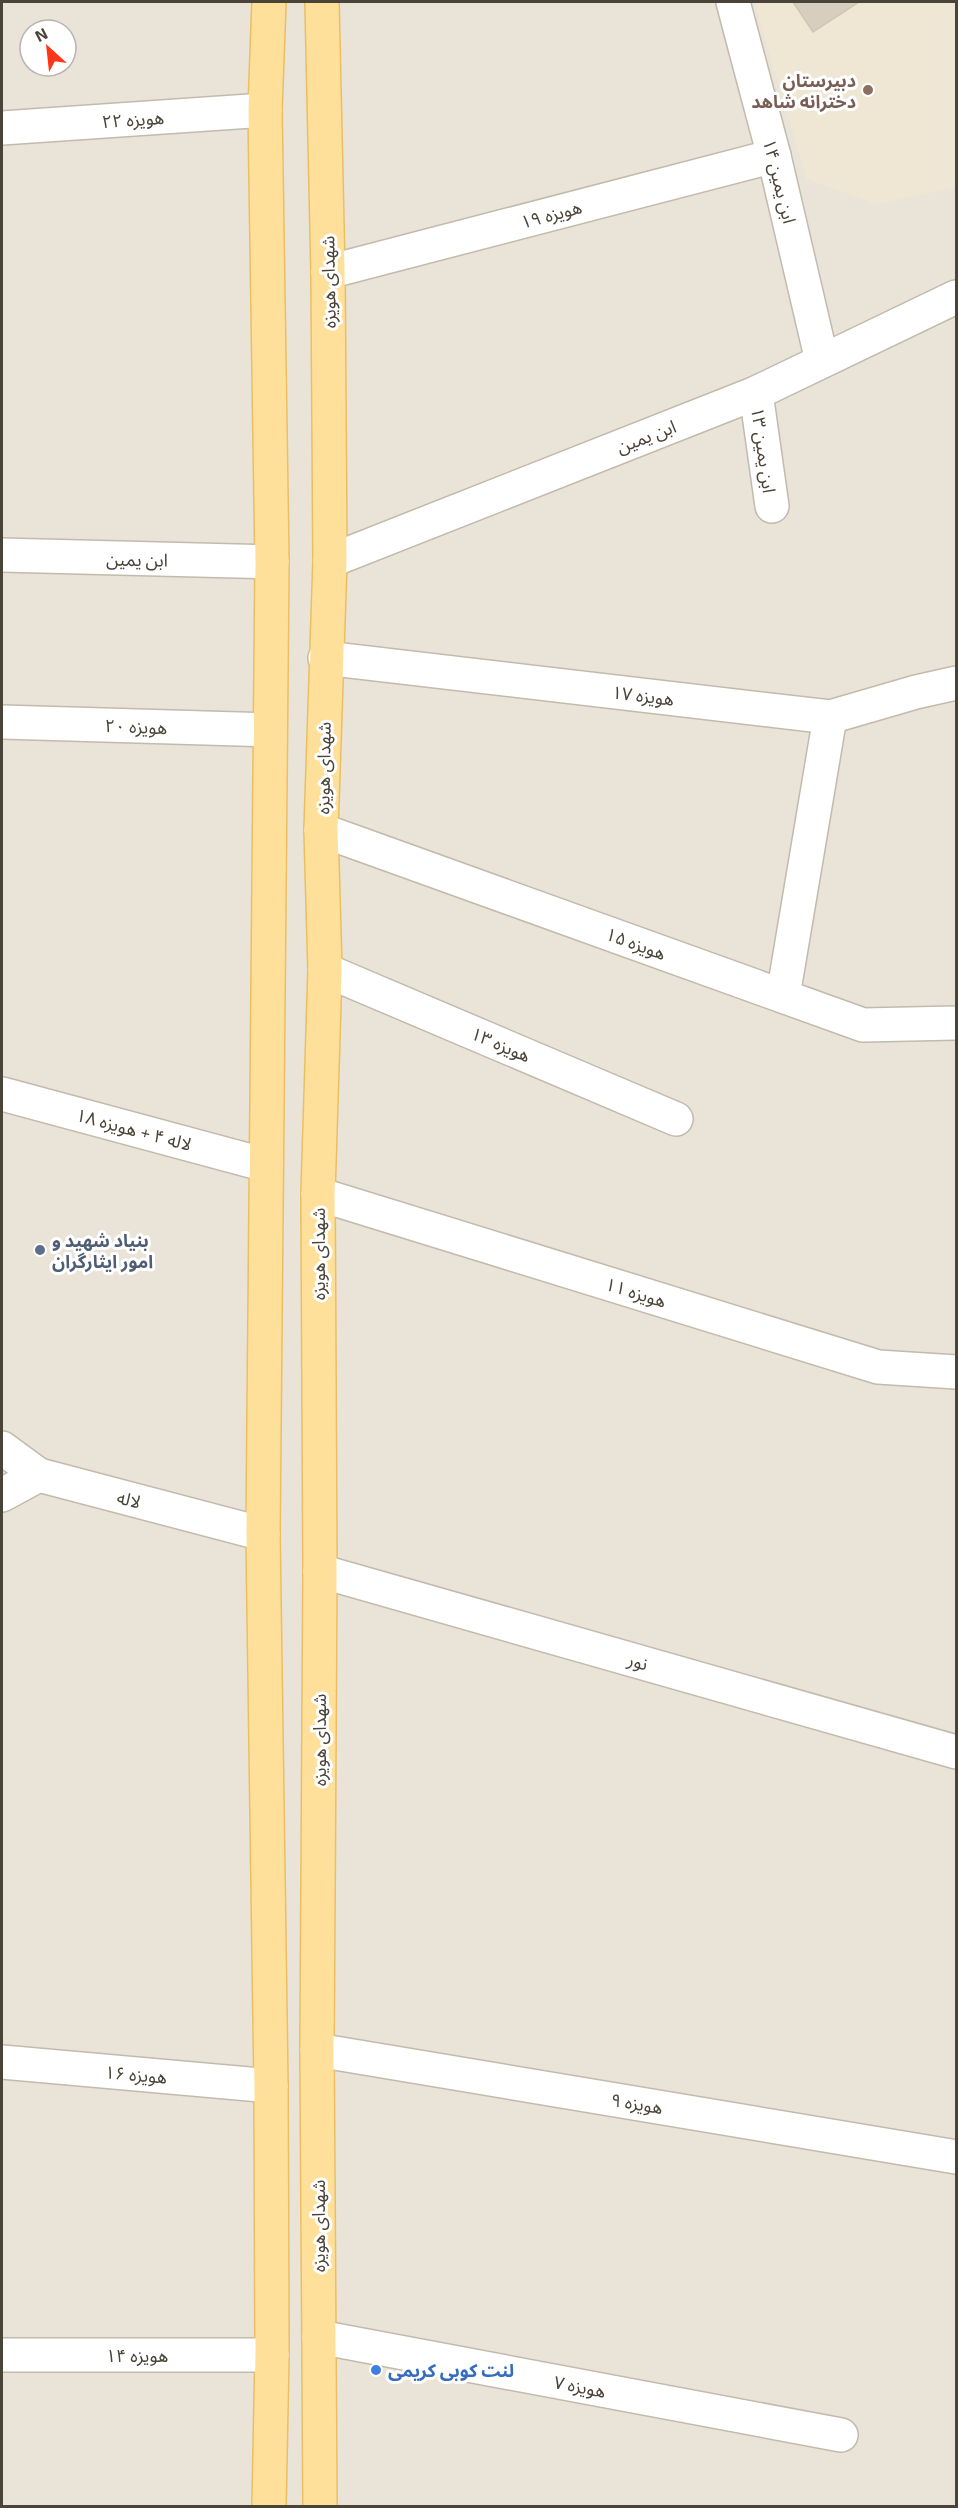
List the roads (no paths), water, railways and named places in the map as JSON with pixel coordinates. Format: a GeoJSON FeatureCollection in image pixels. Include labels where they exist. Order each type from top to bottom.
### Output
{"type":"FeatureCollection","features":[{"type":"Feature","properties":{"kind":"main road"},"geometry":{"type":"LineString","coordinates":[[269,2],[265,110],[272,562],[263,1534],[271,2086],[272,2355],[269,2506]]}},
{"type":"Feature","properties":{"kind":"main road","name":"شهدای هویزه"},"geometry":{"type":"LineString","coordinates":[[320,2506],[317,2050],[321,1571],[318,1194],[325,970],[321,830],[330,561],[328,3]]}},
{"type":"Feature","properties":{"kind":"street","name":"ابن یمین ۱۴"},"geometry":{"type":"LineString","coordinates":[[733,2],[774,156],[822,361]]}},
{"type":"Feature","properties":{"kind":"street","name":"هویزه ۲۲"},"geometry":{"type":"LineString","coordinates":[[2,128],[265,110]]}},
{"type":"Feature","properties":{"kind":"street","name":"هویزه ۱۹"},"geometry":{"type":"LineString","coordinates":[[328,272],[774,156]]}},
{"type":"Feature","properties":{"kind":"street","name":"ابن یمین"},"geometry":{"type":"LineString","coordinates":[[330,561],[756,393],[949,304]]}},
{"type":"Feature","properties":{"kind":"street","name":"ابن یمین ۱۳"},"geometry":{"type":"LineString","coordinates":[[756,393],[772,506]]}},
{"type":"Feature","properties":{"kind":"street","name":"ابن یمین"},"geometry":{"type":"LineString","coordinates":[[2,555],[272,562]]}},
{"type":"Feature","properties":{"kind":"street","name":"هویزه ۱۷"},"geometry":{"type":"LineString","coordinates":[[325,658],[830,717],[916,692],[957,683]]}},
{"type":"Feature","properties":{"kind":"street"},"geometry":{"type":"LineString","coordinates":[[783,996],[830,717]]}},
{"type":"Feature","properties":{"kind":"street","name":"هویزه ۲۰"},"geometry":{"type":"LineString","coordinates":[[2,722],[270,730]]}},
{"type":"Feature","properties":{"kind":"street","name":"هویزه ۱۵"},"geometry":{"type":"LineString","coordinates":[[321,830],[863,1024],[957,1023]]}},
{"type":"Feature","properties":{"kind":"street","name":"هویزه ۱۳"},"geometry":{"type":"LineString","coordinates":[[325,970],[676,1119]]}},
{"type":"Feature","properties":{"kind":"street","name":"لاله ۴ + هویزه ۱۸"},"geometry":{"type":"LineString","coordinates":[[2,1094],[266,1165]]}},
{"type":"Feature","properties":{"kind":"street","name":"هویزه ۱۱"},"geometry":{"type":"LineString","coordinates":[[318,1194],[878,1367],[957,1372]]}},
{"type":"Feature","properties":{"kind":"street","name":"لاله"},"geometry":{"type":"LineString","coordinates":[[2,1448],[39,1476],[263,1534]]}},
{"type":"Feature","properties":{"kind":"street"},"geometry":{"type":"LineString","coordinates":[[2,1496],[39,1476]]}},
{"type":"Feature","properties":{"kind":"street","name":"نور"},"geometry":{"type":"LineString","coordinates":[[321,1571],[957,1752]]}},
{"type":"Feature","properties":{"kind":"street","name":"هویزه ۹"},"geometry":{"type":"LineString","coordinates":[[317,2050],[957,2157]]}},
{"type":"Feature","properties":{"kind":"street","name":"هویزه ۱۶"},"geometry":{"type":"LineString","coordinates":[[2,2062],[271,2086]]}},
{"type":"Feature","properties":{"kind":"street","name":"هویزه ۷"},"geometry":{"type":"LineString","coordinates":[[319,2337],[841,2435]]}},
{"type":"Feature","properties":{"kind":"street","name":"هویزه ۱۴"},"geometry":{"type":"LineString","coordinates":[[2,2355],[272,2355]]}},
{"type":"Feature","properties":{"kind":"place","name":"دبیرستان دخترانه شاهد"},"geometry":{"type":"Point","coordinates":[868,90]}},
{"type":"Feature","properties":{"kind":"place","name":"بنیاد شهید و امور ایثارگران"},"geometry":{"type":"Point","coordinates":[40,1250]}},
{"type":"Feature","properties":{"kind":"place","name":"لنت کوبی کریمی"},"geometry":{"type":"Point","coordinates":[376,2370]}}]}
